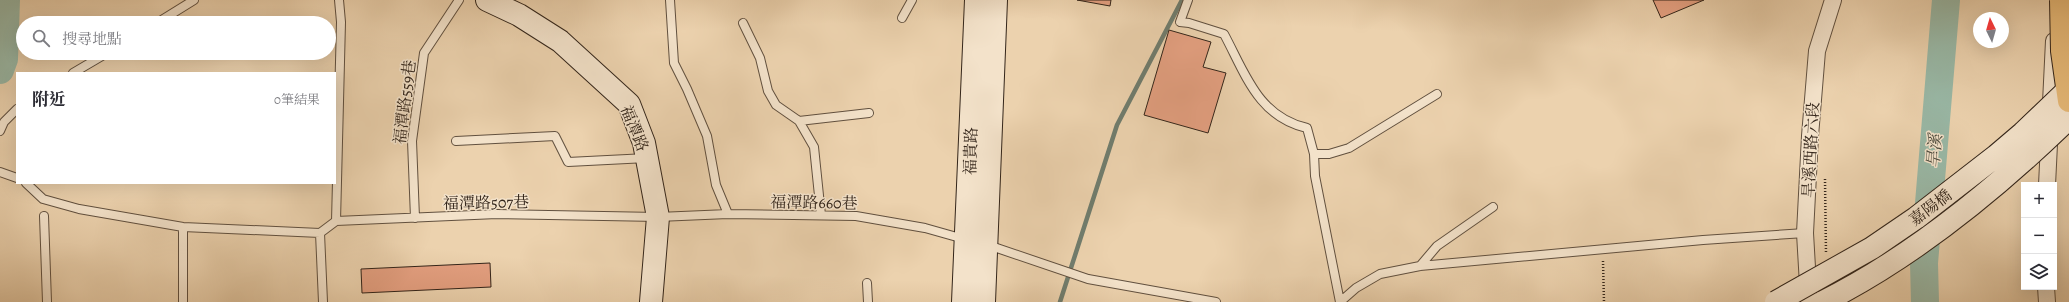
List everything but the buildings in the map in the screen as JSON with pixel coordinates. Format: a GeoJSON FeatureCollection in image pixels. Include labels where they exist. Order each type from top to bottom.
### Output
{"type":"FeatureCollection","features":[{"type":"Feature","properties":{"kind":"highway"},"geometry":{"type":"LineString","coordinates":[[2061,0],[2062,51],[2069,101]]}},
{"type":"Feature","properties":{"kind":"street","name":"福潭路"},"geometry":{"type":"LineString","coordinates":[[487,0],[519,15],[560,41],[629,104],[644,144],[658,217],[651,302]]}},
{"type":"Feature","properties":{"kind":"street","name":"福貴路"},"geometry":{"type":"LineString","coordinates":[[963,302],[976,0]]}},
{"type":"Feature","properties":{"kind":"street","name":"福貴路"},"geometry":{"type":"LineString","coordinates":[[984,302],[988,244],[996,0]]}},
{"type":"Feature","properties":{"kind":"street","name":"旱溪西路六段"},"geometry":{"type":"LineString","coordinates":[[1809,302],[1806,234],[1810,136],[1817,51],[1833,0]]}},
{"type":"Feature","properties":{"kind":"street"},"geometry":{"type":"LineString","coordinates":[[2047,182],[2050,109],[2058,0]]}},
{"type":"Feature","properties":{"kind":"street","name":"嘉陽橋"},"geometry":{"type":"LineString","coordinates":[[1776,302],[1872,248],[1916,218],[1996,156],[2023,133],[2069,89]]}},
{"type":"Feature","properties":{"kind":"street","name":"嘉陽橋"},"geometry":{"type":"LineString","coordinates":[[1823,302],[1860,282],[1947,223],[2017,166],[2069,118]]}},
{"type":"Feature","properties":{"kind":"street"},"geometry":{"type":"LineString","coordinates":[[2046,290],[2047,302]]}},
{"type":"Feature","properties":{"kind":"lane"},"geometry":{"type":"LineString","coordinates":[[169,16],[194,0]]}},
{"type":"Feature","properties":{"kind":"lane"},"geometry":{"type":"LineString","coordinates":[[27,184],[43,199],[72,207],[183,227],[320,233],[336,221],[340,22],[339,0]]}},
{"type":"Feature","properties":{"kind":"lane","name":"福潭路559巷"},"geometry":{"type":"LineString","coordinates":[[415,218],[412,141],[424,53],[459,0]]}},
{"type":"Feature","properties":{"kind":"lane"},"geometry":{"type":"LineString","coordinates":[[670,0],[674,63],[687,89],[706,136],[716,185],[728,214]]}},
{"type":"Feature","properties":{"kind":"lane"},"geometry":{"type":"LineString","coordinates":[[902,18],[912,0]]}},
{"type":"Feature","properties":{"kind":"lane"},"geometry":{"type":"LineString","coordinates":[[1188,0],[1180,22],[1189,23],[1224,34],[1249,85],[1278,117],[1290,124],[1307,128],[1314,154],[1315,176],[1340,302],[1356,288],[1380,274],[1420,266],[1703,240],[1806,234]]}},
{"type":"Feature","properties":{"kind":"lane"},"geometry":{"type":"LineString","coordinates":[[743,23],[760,58],[768,91],[776,105],[799,120],[814,147],[821,215]]}},
{"type":"Feature","properties":{"kind":"lane"},"geometry":{"type":"LineString","coordinates":[[75,72],[95,60]]}},
{"type":"Feature","properties":{"kind":"lane"},"geometry":{"type":"LineString","coordinates":[[1314,154],[1328,154],[1349,148],[1437,94]]}},
{"type":"Feature","properties":{"kind":"lane"},"geometry":{"type":"LineString","coordinates":[[0,131],[4,122],[16,110]]}},
{"type":"Feature","properties":{"kind":"lane"},"geometry":{"type":"LineString","coordinates":[[799,120],[869,113]]}},
{"type":"Feature","properties":{"kind":"lane"},"geometry":{"type":"LineString","coordinates":[[456,141],[554,136],[568,162],[647,158]]}},
{"type":"Feature","properties":{"kind":"lane"},"geometry":{"type":"LineString","coordinates":[[0,172],[16,178]]}},
{"type":"Feature","properties":{"kind":"lane"},"geometry":{"type":"LineString","coordinates":[[1420,266],[1437,246],[1493,207]]}},
{"type":"Feature","properties":{"kind":"lane","name":"福潭路507巷"},"geometry":{"type":"LineString","coordinates":[[336,221],[497,214],[658,217]]}},
{"type":"Feature","properties":{"kind":"lane","name":"福潭路660巷"},"geometry":{"type":"LineString","coordinates":[[658,217],[728,214],[856,216],[925,228],[966,239]]}},
{"type":"Feature","properties":{"kind":"lane"},"geometry":{"type":"LineString","coordinates":[[44,216],[47,302]]}},
{"type":"Feature","properties":{"kind":"lane"},"geometry":{"type":"LineString","coordinates":[[183,227],[183,302]]}},
{"type":"Feature","properties":{"kind":"lane"},"geometry":{"type":"LineString","coordinates":[[320,233],[323,302]]}},
{"type":"Feature","properties":{"kind":"lane"},"geometry":{"type":"LineString","coordinates":[[988,244],[1088,279],[1216,302]]}},
{"type":"Feature","properties":{"kind":"lane"},"geometry":{"type":"LineString","coordinates":[[867,283],[868,302]]}},
{"type":"Feature","properties":{"kind":"path"},"geometry":{"type":"LineString","coordinates":[[1825,177],[1826,261]]}},
{"type":"Feature","properties":{"kind":"path"},"geometry":{"type":"LineString","coordinates":[[1602,250],[1604,302]]}},
{"type":"Feature","properties":{"kind":"waterway"},"geometry":{"type":"LineString","coordinates":[[0,70],[4,59],[6,0]]}},
{"type":"Feature","properties":{"kind":"waterway"},"geometry":{"type":"LineString","coordinates":[[1060,302],[1117,125],[1182,0]]}},
{"type":"Feature","properties":{"kind":"waterway","name":"旱溪"},"geometry":{"type":"LineString","coordinates":[[1925,302],[1924,263],[1946,0]]}}]}
